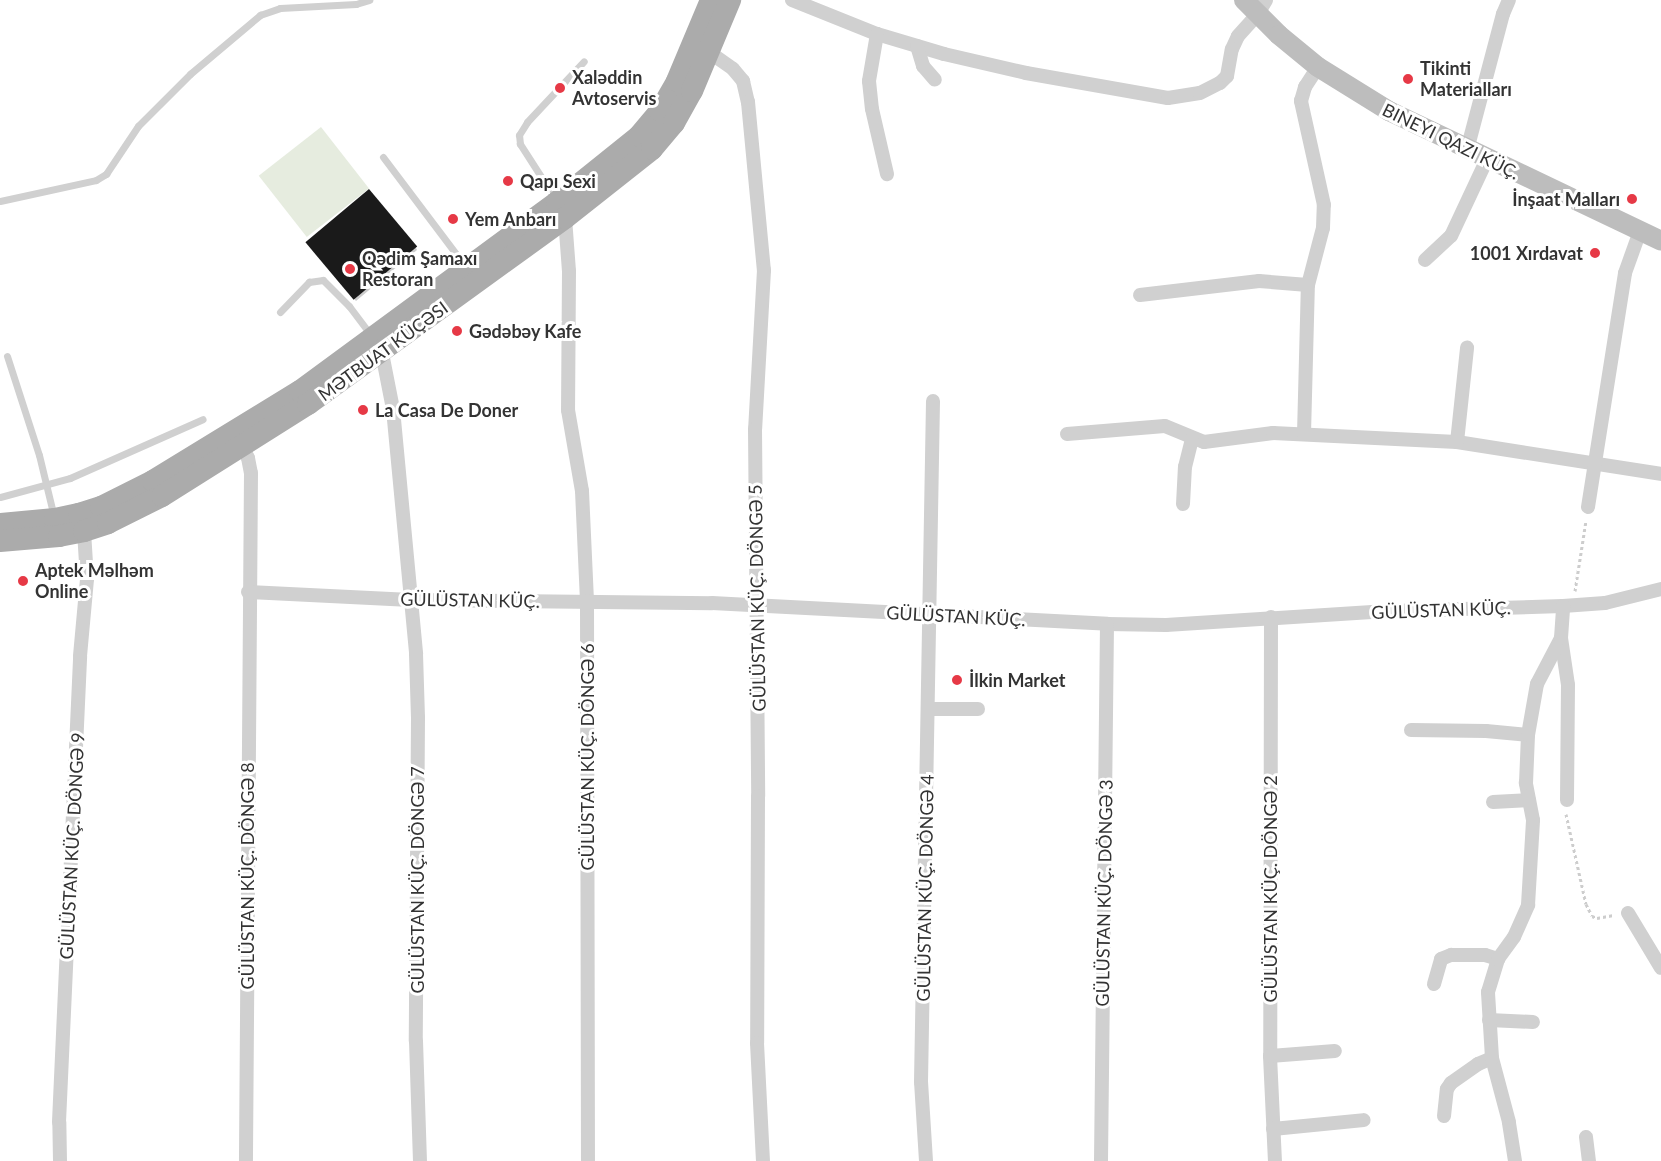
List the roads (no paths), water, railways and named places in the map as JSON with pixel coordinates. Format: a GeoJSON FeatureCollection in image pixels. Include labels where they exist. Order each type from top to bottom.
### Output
{"type":"FeatureCollection","features":[{"type":"Feature","properties":{"kind":"main road","name":"MƏTBUAT KÜÇƏSI"},"geometry":{"type":"LineString","coordinates":[[561,210],[639,136],[660,111],[677,81],[711,0]]}},
{"type":"Feature","properties":{"kind":"main road","name":"MƏTBUAT KÜÇƏSI"},"geometry":{"type":"LineString","coordinates":[[0,541],[59,536],[101,507],[238,440],[300,391],[377,345],[561,210],[652,149],[674,123],[709,52],[729,0]]}},
{"type":"Feature","properties":{"kind":"main road","name":"BINEYI QAZI KÜÇ."},"geometry":{"type":"LineString","coordinates":[[1256,5],[1318,67],[1389,111],[1661,242]]}},
{"type":"Feature","properties":{"kind":"main road","name":"MƏTBUAT KÜÇƏSI"},"geometry":{"type":"LineString","coordinates":[[0,524],[55,519],[82,522]]}},
{"type":"Feature","properties":{"kind":"street"},"geometry":{"type":"LineString","coordinates":[[792,0],[877,34],[917,46],[1026,73],[1142,95],[1180,98],[1200,93],[1220,83],[1227,76],[1232,49],[1256,5]]}},
{"type":"Feature","properties":{"kind":"street"},"geometry":{"type":"LineString","coordinates":[[1467,150],[1503,14],[1509,0]]}},
{"type":"Feature","properties":{"kind":"street"},"geometry":{"type":"LineString","coordinates":[[877,34],[869,81],[872,109],[887,174]]}},
{"type":"Feature","properties":{"kind":"street"},"geometry":{"type":"LineString","coordinates":[[917,46],[924,66],[936,80]]}},
{"type":"Feature","properties":{"kind":"street","name":"GÜLÜSTAN KÜÇ. DÖNGƏ 5"},"geometry":{"type":"LineString","coordinates":[[709,52],[733,69],[742,81],[748,102],[764,270],[755,429],[757,1043],[763,1161]]}},
{"type":"Feature","properties":{"kind":"street"},"geometry":{"type":"LineString","coordinates":[[1304,434],[1308,285],[1323,228],[1324,205],[1301,101],[1305,87],[1318,67]]}},
{"type":"Feature","properties":{"kind":"street"},"geometry":{"type":"LineString","coordinates":[[1425,260],[1451,236],[1486,159]]}},
{"type":"Feature","properties":{"kind":"street","name":"GÜLÜSTAN KÜÇ. DÖNGƏ 6"},"geometry":{"type":"LineString","coordinates":[[561,210],[570,355],[568,410],[582,491],[587,602],[588,1161]]}},
{"type":"Feature","properties":{"kind":"street"},"geometry":{"type":"LineString","coordinates":[[1588,507],[1624,273],[1640,231]]}},
{"type":"Feature","properties":{"kind":"street"},"geometry":{"type":"LineString","coordinates":[[1140,295],[1259,281],[1308,285]]}},
{"type":"Feature","properties":{"kind":"street","name":"GÜLÜSTAN KÜÇ. DÖNGƏ 7"},"geometry":{"type":"LineString","coordinates":[[377,345],[390,383],[411,600],[418,718],[416,1041],[420,1161]]}},
{"type":"Feature","properties":{"kind":"street"},"geometry":{"type":"LineString","coordinates":[[1457,442],[1467,348]]}},
{"type":"Feature","properties":{"kind":"street","name":"GÜLÜSTAN KÜÇ. DÖNGƏ 4"},"geometry":{"type":"LineString","coordinates":[[926,1161],[921,1082],[933,401]]}},
{"type":"Feature","properties":{"kind":"street"},"geometry":{"type":"LineString","coordinates":[[1067,434],[1165,426],[1192,439],[1217,442],[1273,434],[1304,434],[1457,442],[1661,474]]}},
{"type":"Feature","properties":{"kind":"street"},"geometry":{"type":"LineString","coordinates":[[1183,504],[1185,467],[1192,439]]}},
{"type":"Feature","properties":{"kind":"street","name":"GÜLÜSTAN KÜÇ. DÖNGƏ 8"},"geometry":{"type":"LineString","coordinates":[[238,440],[248,458],[250,473],[246,1161]]}},
{"type":"Feature","properties":{"kind":"street","name":"GÜLÜSTAN KÜÇ. DÖNGƏ 9"},"geometry":{"type":"LineString","coordinates":[[60,1161],[59,1110],[79,692],[87,579],[82,522]]}},
{"type":"Feature","properties":{"kind":"street","name":"GÜLÜSTAN KÜÇ."},"geometry":{"type":"LineString","coordinates":[[248,592],[411,600],[757,605],[1107,624],[1166,625],[1271,617],[1569,606],[1627,599],[1661,590]]}},
{"type":"Feature","properties":{"kind":"street"},"geometry":{"type":"LineString","coordinates":[[1515,1161],[1509,1122],[1492,1058],[1488,992],[1498,959],[1514,937],[1527,905],[1533,820],[1526,763],[1528,735],[1537,684],[1561,638],[1569,606]]}},
{"type":"Feature","properties":{"kind":"street","name":"GÜLÜSTAN KÜÇ. DÖNGƏ 2"},"geometry":{"type":"LineString","coordinates":[[1271,617],[1270,1056],[1275,1161]]}},
{"type":"Feature","properties":{"kind":"street","name":"GÜLÜSTAN KÜÇ. DÖNGƏ 3"},"geometry":{"type":"LineString","coordinates":[[1101,1161],[1107,624]]}},
{"type":"Feature","properties":{"kind":"street"},"geometry":{"type":"LineString","coordinates":[[1561,638],[1568,685],[1567,800]]}},
{"type":"Feature","properties":{"kind":"street"},"geometry":{"type":"LineString","coordinates":[[929,709],[978,709]]}},
{"type":"Feature","properties":{"kind":"street"},"geometry":{"type":"LineString","coordinates":[[1411,730],[1486,731],[1528,735]]}},
{"type":"Feature","properties":{"kind":"street"},"geometry":{"type":"LineString","coordinates":[[1493,802],[1530,800]]}},
{"type":"Feature","properties":{"kind":"street"},"geometry":{"type":"LineString","coordinates":[[1628,913],[1661,968]]}},
{"type":"Feature","properties":{"kind":"street"},"geometry":{"type":"LineString","coordinates":[[1434,984],[1441,959],[1451,955],[1485,956],[1498,959]]}},
{"type":"Feature","properties":{"kind":"street"},"geometry":{"type":"LineString","coordinates":[[1489,1020],[1533,1022]]}},
{"type":"Feature","properties":{"kind":"street"},"geometry":{"type":"LineString","coordinates":[[1270,1056],[1335,1051]]}},
{"type":"Feature","properties":{"kind":"street"},"geometry":{"type":"LineString","coordinates":[[1444,1116],[1447,1089],[1478,1064],[1492,1058]]}},
{"type":"Feature","properties":{"kind":"street"},"geometry":{"type":"LineString","coordinates":[[1273,1129],[1364,1120]]}},
{"type":"Feature","properties":{"kind":"street"},"geometry":{"type":"LineString","coordinates":[[1586,1137],[1589,1161]]}},
{"type":"Feature","properties":{"kind":"lane"},"geometry":{"type":"LineString","coordinates":[[0,201],[96,180],[106,174],[138,126],[190,75],[260,15],[280,8],[356,4],[369,0]]}},
{"type":"Feature","properties":{"kind":"lane"},"geometry":{"type":"LineString","coordinates":[[561,210],[520,144],[519,135],[527,122],[584,61]]}},
{"type":"Feature","properties":{"kind":"lane"},"geometry":{"type":"LineString","coordinates":[[383,157],[472,276]]}},
{"type":"Feature","properties":{"kind":"lane"},"geometry":{"type":"LineString","coordinates":[[280,312],[309,282],[323,280],[349,306],[377,345]]}},
{"type":"Feature","properties":{"kind":"lane"},"geometry":{"type":"LineString","coordinates":[[7,356],[48,486],[55,519]]}},
{"type":"Feature","properties":{"kind":"lane"},"geometry":{"type":"LineString","coordinates":[[0,497],[48,486],[203,418]]}},
{"type":"Feature","properties":{"kind":"place","name":"Tikinti Materialları"},"geometry":{"type":"Point","coordinates":[1408,79]}},
{"type":"Feature","properties":{"kind":"place","name":"Xaləddin Avtoservis"},"geometry":{"type":"Point","coordinates":[560,88]}},
{"type":"Feature","properties":{"kind":"place","name":"Qapı Sexi"},"geometry":{"type":"Point","coordinates":[508,181]}},
{"type":"Feature","properties":{"kind":"place","name":"İnşaat Malları"},"geometry":{"type":"Point","coordinates":[1632,199]}},
{"type":"Feature","properties":{"kind":"place","name":"Yem Anbarı"},"geometry":{"type":"Point","coordinates":[453,219]}},
{"type":"Feature","properties":{"kind":"place","name":"1001 Xırdavat"},"geometry":{"type":"Point","coordinates":[1595,253]}},
{"type":"Feature","properties":{"kind":"place","name":"Qədim Şamaxı Restoran"},"geometry":{"type":"Point","coordinates":[350,269]}},
{"type":"Feature","properties":{"kind":"place","name":"Gədəbəy Kafe"},"geometry":{"type":"Point","coordinates":[457,331]}},
{"type":"Feature","properties":{"kind":"place","name":"La Casa De Doner"},"geometry":{"type":"Point","coordinates":[363,410]}},
{"type":"Feature","properties":{"kind":"place","name":"Aptek Mәlhәm Online"},"geometry":{"type":"Point","coordinates":[23,581]}},
{"type":"Feature","properties":{"kind":"place","name":"İlkin Market"},"geometry":{"type":"Point","coordinates":[957,680]}}]}
